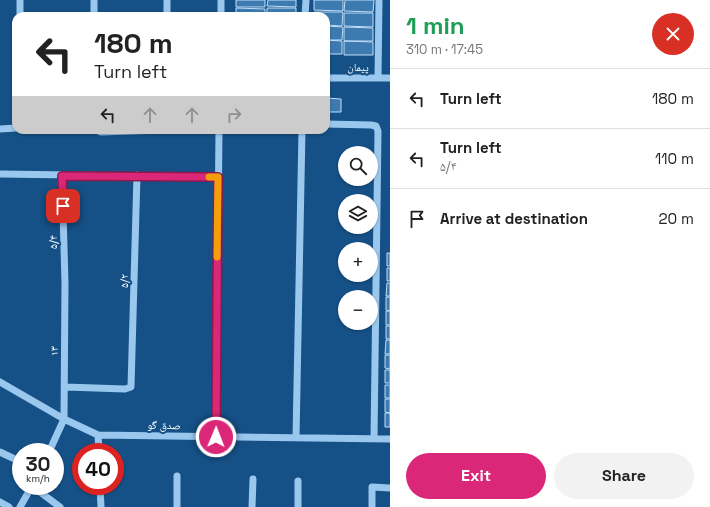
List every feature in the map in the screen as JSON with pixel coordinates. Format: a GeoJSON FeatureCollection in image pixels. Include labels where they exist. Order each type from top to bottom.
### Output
{"type":"FeatureCollection","features":[{"type":"Feature","properties":{"kind":"street"},"geometry":{"type":"LineString","coordinates":[[20,0],[20,12]]}},
{"type":"Feature","properties":{"kind":"street"},"geometry":{"type":"LineString","coordinates":[[94,0],[94,12]]}},
{"type":"Feature","properties":{"kind":"street"},"geometry":{"type":"LineString","coordinates":[[167,0],[167,12]]}},
{"type":"Feature","properties":{"kind":"street"},"geometry":{"type":"LineString","coordinates":[[221,0],[221,12]]}},
{"type":"Feature","properties":{"kind":"street"},"geometry":{"type":"LineString","coordinates":[[306,0],[306,12]]}},
{"type":"Feature","properties":{"kind":"street"},"geometry":{"type":"LineString","coordinates":[[378,78],[379,0]]}},
{"type":"Feature","properties":{"kind":"street","name":"پیمان"},"geometry":{"type":"LineString","coordinates":[[330,78],[390,78]]}},
{"type":"Feature","properties":{"kind":"street"},"geometry":{"type":"LineString","coordinates":[[330,124],[371,125],[376,126],[378,131],[374,439]]}},
{"type":"Feature","properties":{"kind":"street"},"geometry":{"type":"LineString","coordinates":[[0,129],[12,130]]}},
{"type":"Feature","properties":{"kind":"street"},"geometry":{"type":"LineString","coordinates":[[216,437],[219,134]]}},
{"type":"Feature","properties":{"kind":"street"},"geometry":{"type":"LineString","coordinates":[[296,438],[302,134]]}},
{"type":"Feature","properties":{"kind":"street"},"geometry":{"type":"LineString","coordinates":[[0,174],[218,177]]}},
{"type":"Feature","properties":{"kind":"street","name":"۵/۲"},"geometry":{"type":"LineString","coordinates":[[65,387],[125,389],[131,387],[137,175]]}},
{"type":"Feature","properties":{"kind":"street","name":"۵/۴"},"geometry":{"type":"LineString","coordinates":[[62,176],[65,283]]}},
{"type":"Feature","properties":{"kind":"street","name":"۱۳"},"geometry":{"type":"LineString","coordinates":[[64,419],[65,283]]}},
{"type":"Feature","properties":{"kind":"street","name":"صدق گو"},"geometry":{"type":"LineString","coordinates":[[0,382],[64,419],[98,435],[390,439]]}},
{"type":"Feature","properties":{"kind":"street"},"geometry":{"type":"LineString","coordinates":[[52,443],[64,419]]}},
{"type":"Feature","properties":{"kind":"street"},"geometry":{"type":"LineString","coordinates":[[98,435],[98,443]]}},
{"type":"Feature","properties":{"kind":"street"},"geometry":{"type":"LineString","coordinates":[[0,452],[12,458]]}},
{"type":"Feature","properties":{"kind":"street"},"geometry":{"type":"LineString","coordinates":[[177,476],[177,507]]}},
{"type":"Feature","properties":{"kind":"street"},"geometry":{"type":"LineString","coordinates":[[252,507],[253,478]]}},
{"type":"Feature","properties":{"kind":"street"},"geometry":{"type":"LineString","coordinates":[[298,480],[298,507]]}},
{"type":"Feature","properties":{"kind":"street"},"geometry":{"type":"LineString","coordinates":[[372,507],[372,487],[390,488]]}},
{"type":"Feature","properties":{"kind":"street"},"geometry":{"type":"LineString","coordinates":[[20,507],[27,495]]}},
{"type":"Feature","properties":{"kind":"street"},"geometry":{"type":"LineString","coordinates":[[44,495],[60,507]]}},
{"type":"Feature","properties":{"kind":"street"},"geometry":{"type":"LineString","coordinates":[[100,495],[101,507]]}},
{"type":"Feature","properties":{"kind":"street"},"geometry":{"type":"LineString","coordinates":[[0,502],[9,507]]}},
{"type":"Feature","properties":{"kind":"building"},"geometry":{"type":"Polygon","coordinates":[[[236,0],[265,0],[265,7],[236,7],[236,0]]]}},
{"type":"Feature","properties":{"kind":"building"},"geometry":{"type":"Polygon","coordinates":[[[268,0],[296,0],[296,7],[267,6],[268,0]]]}},
{"type":"Feature","properties":{"kind":"building"},"geometry":{"type":"Polygon","coordinates":[[[314,0],[343,0],[343,11],[314,10],[314,0]]]}},
{"type":"Feature","properties":{"kind":"building"},"geometry":{"type":"Polygon","coordinates":[[[345,0],[374,0],[373,12],[344,11],[345,0]]]}},
{"type":"Feature","properties":{"kind":"building"},"geometry":{"type":"Polygon","coordinates":[[[236,8],[265,9],[265,12],[236,12],[236,8]]]}},
{"type":"Feature","properties":{"kind":"building"},"geometry":{"type":"Polygon","coordinates":[[[267,8],[296,8],[296,12],[267,12],[267,8]]]}},
{"type":"Feature","properties":{"kind":"building"},"geometry":{"type":"Polygon","coordinates":[[[330,12],[343,12],[342,26],[330,25],[330,12]]]}},
{"type":"Feature","properties":{"kind":"building"},"geometry":{"type":"Polygon","coordinates":[[[344,13],[373,13],[373,27],[344,26],[344,13]]]}},
{"type":"Feature","properties":{"kind":"building"},"geometry":{"type":"Polygon","coordinates":[[[330,26],[343,27],[342,40],[330,40],[330,26]]]}},
{"type":"Feature","properties":{"kind":"building"},"geometry":{"type":"Polygon","coordinates":[[[344,27],[373,28],[373,41],[344,41],[344,27]]]}},
{"type":"Feature","properties":{"kind":"building"},"geometry":{"type":"Polygon","coordinates":[[[330,40],[342,41],[342,54],[330,54],[330,40]]]}},
{"type":"Feature","properties":{"kind":"building"},"geometry":{"type":"Polygon","coordinates":[[[344,41],[373,42],[373,55],[344,55],[344,41]]]}},
{"type":"Feature","properties":{"kind":"building"},"geometry":{"type":"Polygon","coordinates":[[[330,98],[341,99],[341,112],[330,112],[330,98]]]}},
{"type":"Feature","properties":{"kind":"building"},"geometry":{"type":"Polygon","coordinates":[[[387,253],[390,253],[390,266],[387,266],[387,253]]]}},
{"type":"Feature","properties":{"kind":"building"},"geometry":{"type":"Polygon","coordinates":[[[387,268],[390,268],[390,281],[387,281],[387,268]]]}},
{"type":"Feature","properties":{"kind":"building"},"geometry":{"type":"Polygon","coordinates":[[[387,283],[390,283],[390,296],[386,296],[387,283]]]}},
{"type":"Feature","properties":{"kind":"building"},"geometry":{"type":"Polygon","coordinates":[[[386,297],[390,297],[390,311],[386,310],[386,297]]]}},
{"type":"Feature","properties":{"kind":"building"},"geometry":{"type":"Polygon","coordinates":[[[386,311],[390,311],[390,325],[386,325],[386,311]]]}},
{"type":"Feature","properties":{"kind":"building"},"geometry":{"type":"Polygon","coordinates":[[[386,326],[390,326],[390,339],[386,339],[386,326]]]}},
{"type":"Feature","properties":{"kind":"building"},"geometry":{"type":"Polygon","coordinates":[[[386,340],[390,340],[390,354],[385,354],[386,340]]]}},
{"type":"Feature","properties":{"kind":"building"},"geometry":{"type":"Polygon","coordinates":[[[385,355],[390,355],[390,369],[385,368],[385,355]]]}},
{"type":"Feature","properties":{"kind":"building"},"geometry":{"type":"Polygon","coordinates":[[[385,370],[390,370],[390,383],[385,383],[385,370]]]}},
{"type":"Feature","properties":{"kind":"building"},"geometry":{"type":"Polygon","coordinates":[[[385,385],[390,385],[390,398],[385,398],[385,385]]]}},
{"type":"Feature","properties":{"kind":"building"},"geometry":{"type":"Polygon","coordinates":[[[385,399],[390,399],[390,413],[385,412],[385,399]]]}},
{"type":"Feature","properties":{"kind":"building"},"geometry":{"type":"Polygon","coordinates":[[[385,413],[390,413],[390,427],[385,427],[385,413]]]}},
{"type":"Feature","properties":{"kind":"slow traffic"},"geometry":{"type":"LineString","coordinates":[[209,177],[218,177],[217,257]]}},
{"type":"Feature","properties":{"kind":"route"},"geometry":{"type":"LineString","coordinates":[[63,206],[62,176],[137,175],[218,177],[216,437]]}}]}
